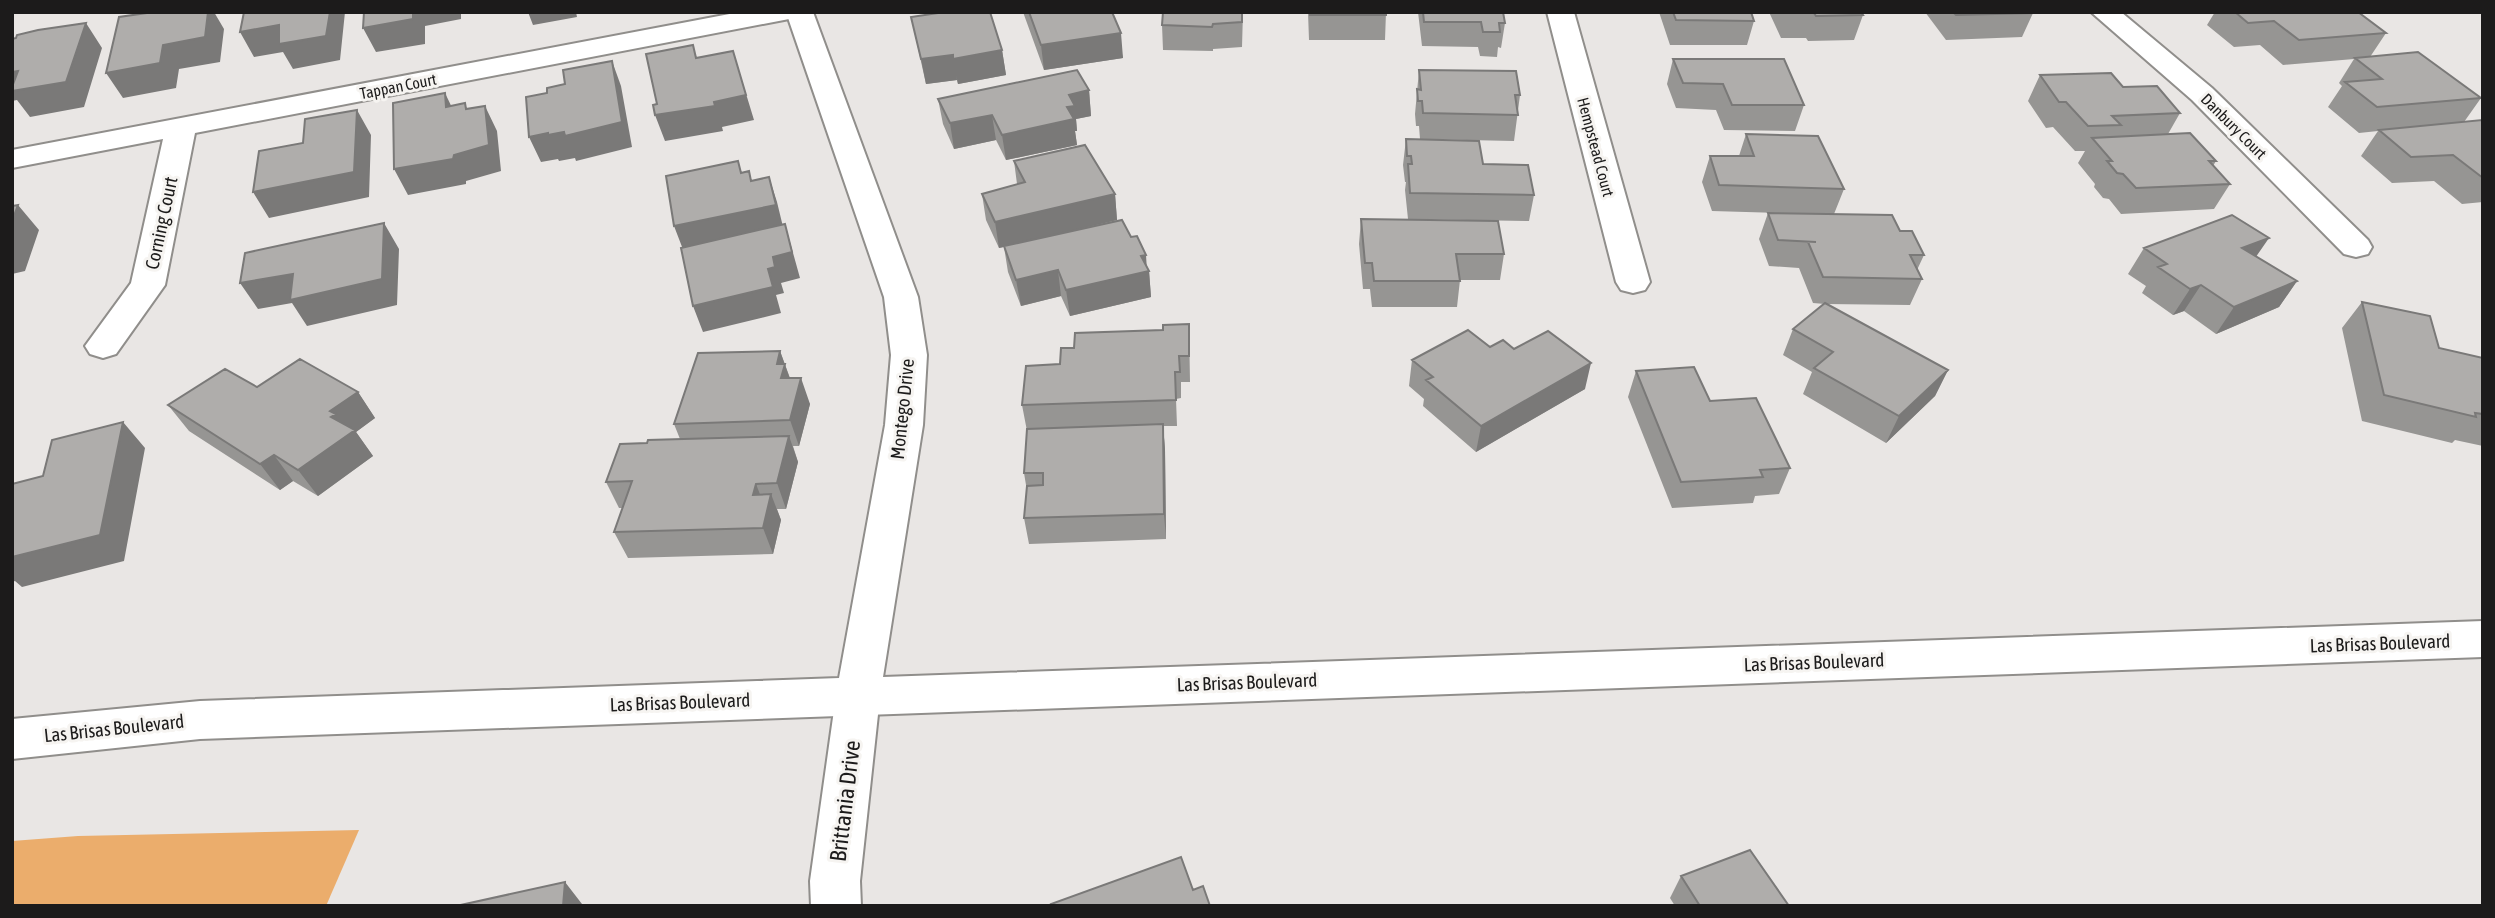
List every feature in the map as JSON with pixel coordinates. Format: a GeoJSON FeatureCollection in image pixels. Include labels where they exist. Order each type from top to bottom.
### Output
{"type":"FeatureCollection","features":[{"type":"Feature","properties":{"kind":"street","name":"Tappan Court"},"geometry":{"type":"LineString","coordinates":[[12,159],[784,12]]}},
{"type":"Feature","properties":{"kind":"street","name":"Montego Drive"},"geometry":{"type":"LineString","coordinates":[[799,12],[901,297],[909,355],[904,425],[858,696]]}},
{"type":"Feature","properties":{"kind":"street","name":"Hempstead Court"},"geometry":{"type":"LineString","coordinates":[[1560,12],[1633,282]]}},
{"type":"Feature","properties":{"kind":"street","name":"Danbury Court"},"geometry":{"type":"LineString","coordinates":[[2104,12],[2202,94],[2356,247]]}},
{"type":"Feature","properties":{"kind":"street","name":"Corning Court"},"geometry":{"type":"LineString","coordinates":[[103,346],[148,285],[181,127]]}},
{"type":"Feature","properties":{"kind":"street","name":"Las Brisas Boulevard"},"geometry":{"type":"LineString","coordinates":[[12,738],[200,719],[2483,639]]}},
{"type":"Feature","properties":{"kind":"street","name":"Brittania Drive"},"geometry":{"type":"LineString","coordinates":[[836,906],[835,881],[858,696]]}},
{"type":"Feature","properties":{"kind":"shaded area"},"geometry":{"type":"Polygon","coordinates":[[[359,830],[326,906],[12,906],[12,841],[78,836],[359,830]]]}},
{"type":"Feature","properties":{"kind":"building"},"geometry":{"type":"Polygon","coordinates":[[[154,12],[208,12],[205,37],[163,45],[160,63],[106,73],[119,17],[154,12]]]}},
{"type":"Feature","properties":{"kind":"building"},"geometry":{"type":"Polygon","coordinates":[[[244,12],[330,12],[326,36],[279,44],[279,25],[240,32],[244,12]]]}},
{"type":"Feature","properties":{"kind":"building"},"geometry":{"type":"Polygon","coordinates":[[[364,12],[413,12],[413,19],[363,28],[364,12]]]}},
{"type":"Feature","properties":{"kind":"building"},"geometry":{"type":"Polygon","coordinates":[[[945,12],[990,12],[1002,50],[953,59],[953,55],[921,59],[911,17],[945,12]]]}},
{"type":"Feature","properties":{"kind":"building"},"geometry":{"type":"Polygon","coordinates":[[[1029,12],[1112,12],[1121,33],[1041,45],[1029,12]]]}},
{"type":"Feature","properties":{"kind":"building"},"geometry":{"type":"Polygon","coordinates":[[[1163,12],[1242,12],[1242,22],[1213,24],[1212,27],[1162,25],[1163,12]]]}},
{"type":"Feature","properties":{"kind":"building"},"geometry":{"type":"Polygon","coordinates":[[[1310,12],[1386,12],[1386,15],[1310,15],[1310,12]]]}},
{"type":"Feature","properties":{"kind":"building"},"geometry":{"type":"Polygon","coordinates":[[[1423,12],[1503,12],[1505,23],[1499,23],[1500,32],[1483,32],[1481,22],[1424,22],[1423,12]]]}},
{"type":"Feature","properties":{"kind":"building"},"geometry":{"type":"Polygon","coordinates":[[[1673,12],[1751,12],[1754,21],[1676,20],[1673,12]]]}},
{"type":"Feature","properties":{"kind":"building"},"geometry":{"type":"Polygon","coordinates":[[[1788,12],[1861,12],[1863,15],[1816,16],[1814,13],[1788,12]]]}},
{"type":"Feature","properties":{"kind":"building"},"geometry":{"type":"Polygon","coordinates":[[[1953,12],[2033,12],[2033,13],[1956,15],[1953,12]]]}},
{"type":"Feature","properties":{"kind":"building"},"geometry":{"type":"Polygon","coordinates":[[[2235,12],[2358,12],[2386,33],[2299,40],[2274,21],[2248,23],[2235,12]]]}},
{"type":"Feature","properties":{"kind":"building"},"geometry":{"type":"Polygon","coordinates":[[[86,23],[66,82],[12,91],[18,71],[12,72],[12,39],[17,35],[38,30],[86,23]]]}},
{"type":"Feature","properties":{"kind":"building"},"geometry":{"type":"Polygon","coordinates":[[[693,45],[696,58],[733,51],[746,95],[714,102],[715,106],[655,115],[653,105],[657,104],[646,54],[693,45]]]}},
{"type":"Feature","properties":{"kind":"building"},"geometry":{"type":"Polygon","coordinates":[[[2418,52],[2481,98],[2377,107],[2345,82],[2382,79],[2355,58],[2418,52]]]}},
{"type":"Feature","properties":{"kind":"building"},"geometry":{"type":"Polygon","coordinates":[[[1673,59],[1784,59],[1804,105],[1732,105],[1723,84],[1683,83],[1673,59]]]}},
{"type":"Feature","properties":{"kind":"building"},"geometry":{"type":"Polygon","coordinates":[[[612,61],[622,122],[565,136],[564,132],[529,137],[526,97],[547,93],[547,88],[565,84],[563,70],[612,61]]]}},
{"type":"Feature","properties":{"kind":"building"},"geometry":{"type":"Polygon","coordinates":[[[1077,70],[1089,90],[1069,95],[1075,106],[1067,107],[1074,119],[1002,135],[992,115],[950,123],[938,99],[1077,70]]]}},
{"type":"Feature","properties":{"kind":"building"},"geometry":{"type":"Polygon","coordinates":[[[1419,70],[1516,71],[1520,95],[1515,95],[1518,115],[1423,113],[1422,101],[1418,101],[1417,89],[1421,90],[1419,70]]]}},
{"type":"Feature","properties":{"kind":"building"},"geometry":{"type":"Polygon","coordinates":[[[2111,73],[2123,87],[2157,86],[2180,113],[2112,116],[2121,125],[2088,126],[2066,102],[2059,102],[2040,75],[2111,73]]]}},
{"type":"Feature","properties":{"kind":"building"},"geometry":{"type":"Polygon","coordinates":[[[445,93],[446,107],[465,103],[466,109],[485,106],[489,145],[454,155],[453,159],[394,169],[393,103],[445,93]]]}},
{"type":"Feature","properties":{"kind":"building"},"geometry":{"type":"Polygon","coordinates":[[[357,110],[354,172],[253,192],[259,151],[303,143],[305,119],[357,110]]]}},
{"type":"Feature","properties":{"kind":"building"},"geometry":{"type":"Polygon","coordinates":[[[2482,120],[2483,178],[2453,155],[2411,157],[2379,130],[2482,120]]]}},
{"type":"Feature","properties":{"kind":"building"},"geometry":{"type":"Polygon","coordinates":[[[2190,133],[2216,161],[2209,161],[2230,184],[2136,188],[2123,174],[2117,173],[2107,161],[2112,161],[2092,138],[2190,133]]]}},
{"type":"Feature","properties":{"kind":"building"},"geometry":{"type":"Polygon","coordinates":[[[1746,134],[1818,136],[1844,189],[1719,185],[1710,156],[1754,156],[1746,134]]]}},
{"type":"Feature","properties":{"kind":"building"},"geometry":{"type":"Polygon","coordinates":[[[1406,139],[1479,141],[1483,164],[1528,165],[1534,195],[1410,193],[1408,164],[1412,164],[1411,156],[1407,156],[1406,139]]]}},
{"type":"Feature","properties":{"kind":"building"},"geometry":{"type":"Polygon","coordinates":[[[1085,145],[1115,194],[995,222],[982,194],[1025,182],[1014,161],[1085,145]]]}},
{"type":"Feature","properties":{"kind":"building"},"geometry":{"type":"Polygon","coordinates":[[[738,161],[741,173],[749,171],[751,181],[769,177],[776,205],[674,226],[666,176],[738,161]]]}},
{"type":"Feature","properties":{"kind":"building"},"geometry":{"type":"Polygon","coordinates":[[[18,205],[12,221],[12,206],[18,205]]]}},
{"type":"Feature","properties":{"kind":"building"},"geometry":{"type":"Polygon","coordinates":[[[1768,213],[1892,215],[1900,231],[1912,231],[1924,255],[1910,255],[1922,279],[1823,277],[1808,242],[1816,242],[1778,240],[1768,213]]]}},
{"type":"Feature","properties":{"kind":"building"},"geometry":{"type":"Polygon","coordinates":[[[2232,215],[2269,238],[2242,248],[2297,281],[2234,307],[2201,285],[2190,289],[2158,267],[2167,264],[2144,248],[2232,215]]]}},
{"type":"Feature","properties":{"kind":"building"},"geometry":{"type":"Polygon","coordinates":[[[1361,219],[1498,221],[1504,254],[1456,254],[1460,281],[1374,281],[1372,263],[1365,263],[1361,219]]]}},
{"type":"Feature","properties":{"kind":"building"},"geometry":{"type":"Polygon","coordinates":[[[1122,220],[1131,237],[1137,236],[1146,255],[1141,256],[1149,271],[1066,290],[1058,270],[1016,280],[1004,246],[1122,220]]]}},
{"type":"Feature","properties":{"kind":"building"},"geometry":{"type":"Polygon","coordinates":[[[384,223],[382,279],[290,300],[293,274],[240,283],[245,253],[384,223]]]}},
{"type":"Feature","properties":{"kind":"building"},"geometry":{"type":"Polygon","coordinates":[[[785,224],[792,252],[773,257],[775,267],[768,269],[773,287],[693,306],[681,248],[785,224]]]}},
{"type":"Feature","properties":{"kind":"building"},"geometry":{"type":"Polygon","coordinates":[[[2362,302],[2430,316],[2439,348],[2483,358],[2483,414],[2475,413],[2476,417],[2384,395],[2362,302]]]}},
{"type":"Feature","properties":{"kind":"building"},"geometry":{"type":"Polygon","coordinates":[[[1825,303],[1948,370],[1899,416],[1814,368],[1833,352],[1793,329],[1825,303]]]}},
{"type":"Feature","properties":{"kind":"building"},"geometry":{"type":"Polygon","coordinates":[[[1189,324],[1189,356],[1179,356],[1180,372],[1175,372],[1176,400],[1022,405],[1026,366],[1060,364],[1061,348],[1074,348],[1075,333],[1163,330],[1163,325],[1189,324]]]}},
{"type":"Feature","properties":{"kind":"building"},"geometry":{"type":"Polygon","coordinates":[[[1468,330],[1490,347],[1503,340],[1514,349],[1548,331],[1591,363],[1481,426],[1426,380],[1433,377],[1412,360],[1468,330]]]}},
{"type":"Feature","properties":{"kind":"building"},"geometry":{"type":"Polygon","coordinates":[[[780,351],[777,364],[785,364],[781,378],[801,378],[790,420],[674,424],[698,353],[780,351]]]}},
{"type":"Feature","properties":{"kind":"building"},"geometry":{"type":"Polygon","coordinates":[[[300,359],[358,392],[330,411],[336,414],[331,417],[355,430],[298,470],[274,455],[260,464],[168,405],[225,369],[257,387],[300,359]]]}},
{"type":"Feature","properties":{"kind":"building"},"geometry":{"type":"Polygon","coordinates":[[[1694,367],[1710,401],[1756,398],[1790,468],[1760,470],[1763,477],[1681,482],[1636,371],[1694,367]]]}},
{"type":"Feature","properties":{"kind":"building"},"geometry":{"type":"Polygon","coordinates":[[[123,422],[100,535],[12,557],[12,484],[43,476],[52,440],[123,422]]]}},
{"type":"Feature","properties":{"kind":"building"},"geometry":{"type":"Polygon","coordinates":[[[1163,424],[1164,514],[1024,518],[1027,486],[1043,485],[1043,473],[1024,473],[1027,429],[1163,424]]]}},
{"type":"Feature","properties":{"kind":"building"},"geometry":{"type":"Polygon","coordinates":[[[789,436],[777,483],[756,484],[753,495],[771,494],[763,528],[614,532],[632,481],[606,482],[620,444],[647,443],[648,440],[789,436]]]}},
{"type":"Feature","properties":{"kind":"building"},"geometry":{"type":"Polygon","coordinates":[[[1750,850],[1789,906],[1700,906],[1681,876],[1750,850]]]}},
{"type":"Feature","properties":{"kind":"building"},"geometry":{"type":"Polygon","coordinates":[[[1181,857],[1193,890],[1203,886],[1210,906],[1051,904],[1181,857]]]}},
{"type":"Feature","properties":{"kind":"building"},"geometry":{"type":"Polygon","coordinates":[[[565,882],[563,906],[456,906],[565,882]]]}}]}
